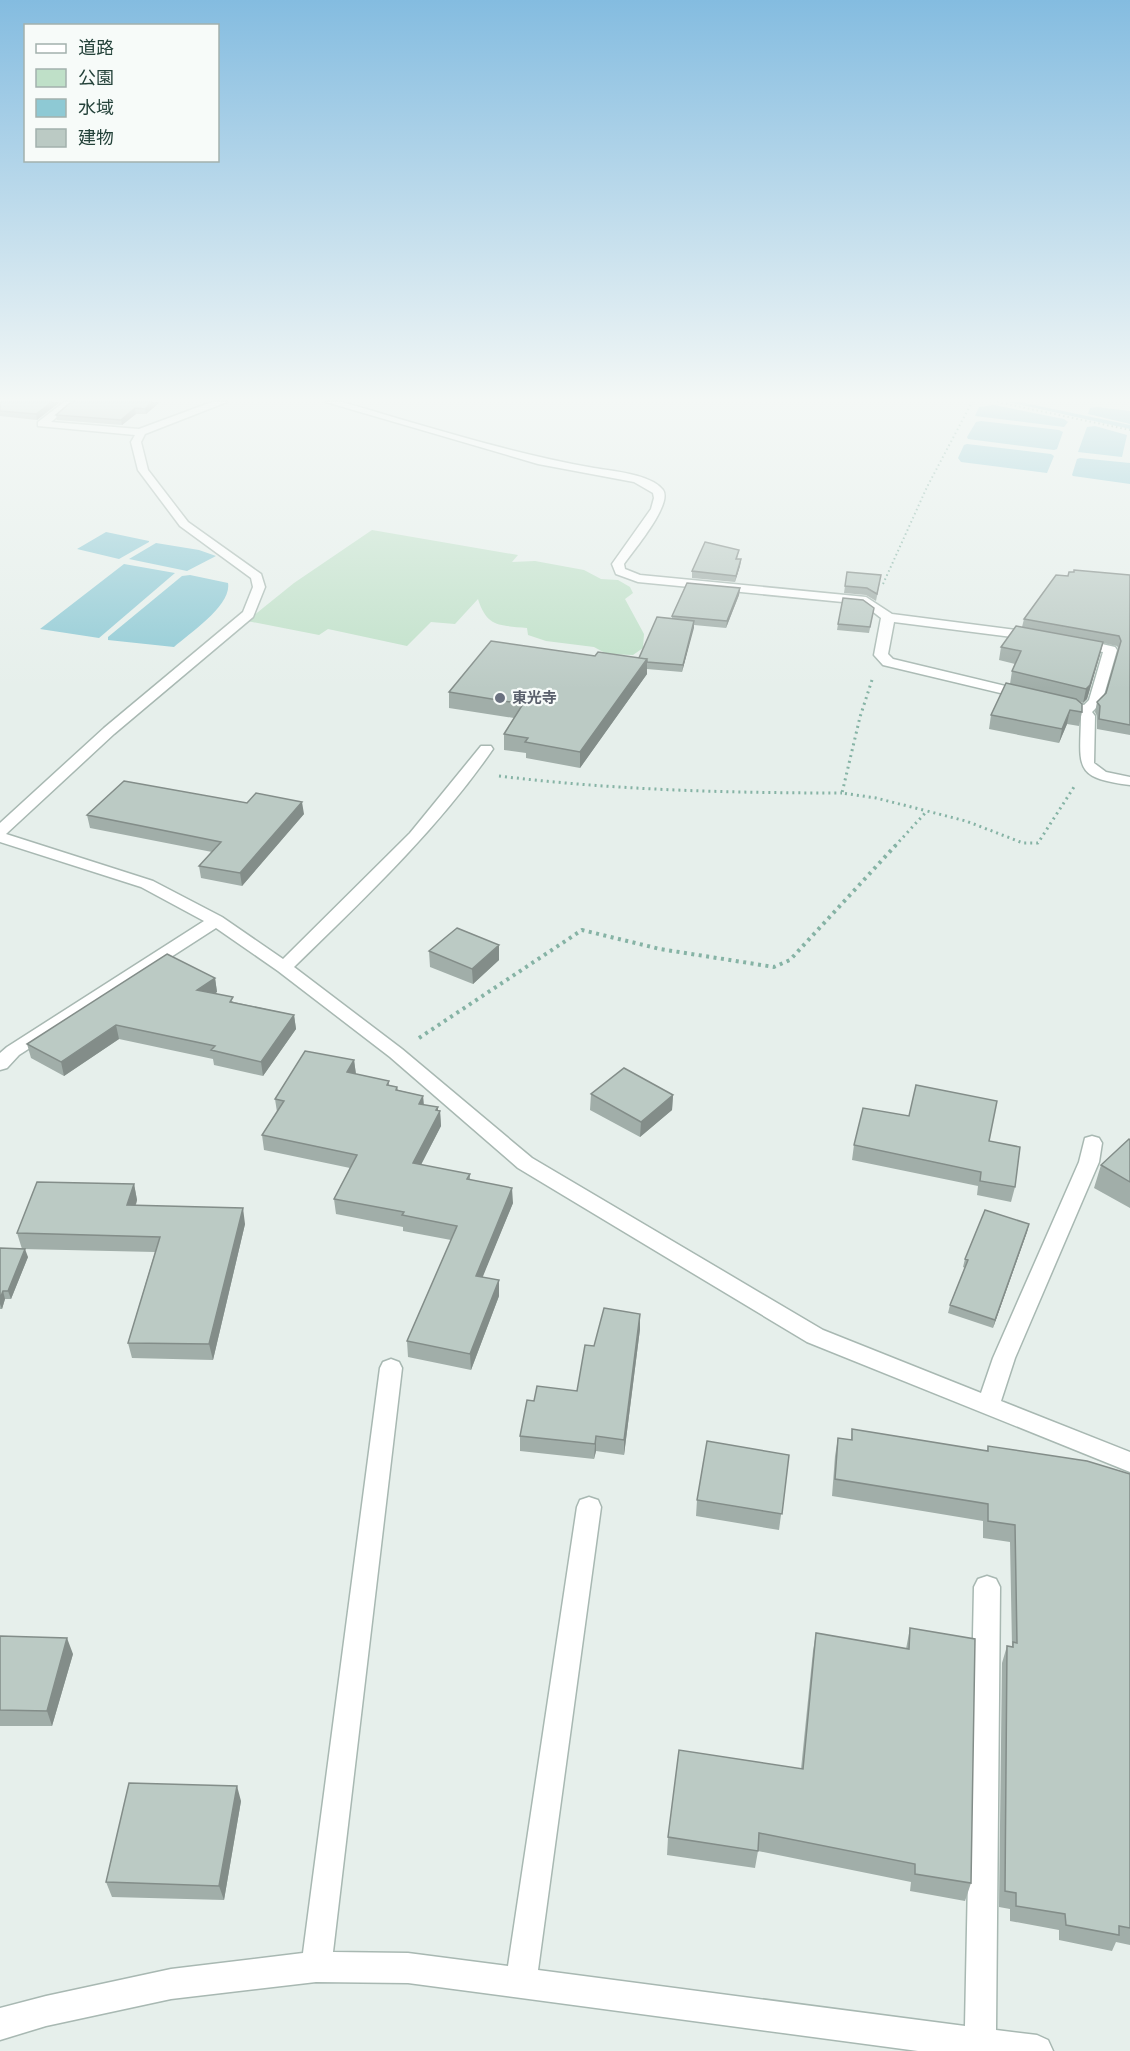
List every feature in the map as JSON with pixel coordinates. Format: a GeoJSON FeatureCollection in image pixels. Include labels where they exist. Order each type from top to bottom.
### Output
{"type":"FeatureCollection","features":[{"type":"Feature","properties":{"kind":"street"},"geometry":{"type":"LineString","coordinates":[[0,831],[109,731],[249,614],[257,598],[260,587],[257,577],[184,524],[164,498]]}},
{"type":"Feature","properties":{"kind":"street"},"geometry":{"type":"LineString","coordinates":[[660,498],[657,508],[618,564],[620,571],[638,578],[857,598],[874,606],[888,617],[1048,638]]}},
{"type":"Feature","properties":{"kind":"street"},"geometry":{"type":"LineString","coordinates":[[888,617],[881,655],[888,662],[1085,711],[1088,716],[1087,764],[1098,775],[1130,781]]}},
{"type":"Feature","properties":{"kind":"street"},"geometry":{"type":"LineString","coordinates":[[1085,711],[1095,702],[1116,634]]}},
{"type":"Feature","properties":{"kind":"street"},"geometry":{"type":"LineString","coordinates":[[1072,642],[1110,650]]}},
{"type":"Feature","properties":{"kind":"street"},"geometry":{"type":"LineString","coordinates":[[284,967],[390,866],[470,772],[486,749]]}},
{"type":"Feature","properties":{"kind":"street"},"geometry":{"type":"LineString","coordinates":[[0,837],[147,884],[216,921],[284,967],[396,1053],[525,1163],[815,1336],[1130,1462]]}},
{"type":"Feature","properties":{"kind":"street"},"geometry":{"type":"LineString","coordinates":[[0,1064],[13,1051],[216,921]]}},
{"type":"Feature","properties":{"kind":"street"},"geometry":{"type":"LineString","coordinates":[[988,1405],[1004,1358],[1089,1162],[1092,1143]]}},
{"type":"Feature","properties":{"kind":"street"},"geometry":{"type":"LineString","coordinates":[[316,1967],[391,1368]]}},
{"type":"Feature","properties":{"kind":"street"},"geometry":{"type":"LineString","coordinates":[[521,1983],[589,1507]]}},
{"type":"Feature","properties":{"kind":"street"},"geometry":{"type":"LineString","coordinates":[[980,2043],[987,1587]]}},
{"type":"Feature","properties":{"kind":"street"},"geometry":{"type":"LineString","coordinates":[[0,2024],[46,2011],[171,1984],[316,1967],[408,1968],[1037,2051]]}},
{"type":"Feature","properties":{"kind":"path"},"geometry":{"type":"LineString","coordinates":[[874,606],[891,562],[922,498]]}},
{"type":"Feature","properties":{"kind":"path"},"geometry":{"type":"LineString","coordinates":[[842,793],[860,717],[874,674],[888,662]]}},
{"type":"Feature","properties":{"kind":"path"},"geometry":{"type":"LineString","coordinates":[[470,772],[567,785],[640,789],[842,793],[876,798],[966,821],[1023,843],[1038,843],[1078,781],[1091,770]]}},
{"type":"Feature","properties":{"kind":"path"},"geometry":{"type":"LineString","coordinates":[[396,1053],[582,930],[660,949],[744,964],[774,967],[790,960],[927,811]]}},
{"type":"Feature","properties":{"kind":"green space"},"geometry":{"type":"Polygon","coordinates":[[[372,530],[518,555],[512,562],[535,561],[584,570],[601,579],[618,580],[630,587],[633,593],[625,599],[644,634],[643,648],[633,655],[607,654],[594,647],[546,641],[528,635],[527,628],[502,625],[490,620],[478,599],[455,624],[431,622],[407,646],[328,629],[319,635],[247,621],[294,583],[372,530]]]}},
{"type":"Feature","properties":{"kind":"water"},"geometry":{"type":"Polygon","coordinates":[[[106,532],[149,542],[119,559],[77,549],[106,532]]]}},
{"type":"Feature","properties":{"kind":"water"},"geometry":{"type":"Polygon","coordinates":[[[156,543],[199,550],[216,556],[187,571],[129,559],[156,543]]]}},
{"type":"Feature","properties":{"kind":"water"},"geometry":{"type":"Polygon","coordinates":[[[124,564],[175,573],[99,638],[40,629],[124,564]]]}},
{"type":"Feature","properties":{"kind":"water"},"geometry":{"type":"Polygon","coordinates":[[[190,575],[228,583],[227,591],[217,609],[174,647],[108,640],[108,637],[182,576],[190,575]]]}},
{"type":"Feature","properties":{"kind":"building"},"geometry":{"type":"Polygon","coordinates":[[[705,542],[739,550],[736,559],[741,559],[736,576],[692,571],[705,542]]]}},
{"type":"Feature","properties":{"kind":"building"},"geometry":{"type":"Polygon","coordinates":[[[1074,570],[1130,575],[1130,725],[1099,719],[1100,706],[1097,702],[1106,693],[1121,641],[1119,636],[1024,619],[1056,575],[1068,576],[1069,572],[1074,572],[1074,570]]]}},
{"type":"Feature","properties":{"kind":"building"},"geometry":{"type":"Polygon","coordinates":[[[847,572],[881,575],[877,594],[867,588],[845,586],[847,572]]]}},
{"type":"Feature","properties":{"kind":"building"},"geometry":{"type":"Polygon","coordinates":[[[687,583],[740,588],[727,621],[672,616],[687,583]]]}},
{"type":"Feature","properties":{"kind":"building"},"geometry":{"type":"Polygon","coordinates":[[[843,598],[863,600],[874,608],[870,627],[838,624],[843,598]]]}},
{"type":"Feature","properties":{"kind":"building"},"geometry":{"type":"Polygon","coordinates":[[[657,617],[694,621],[683,665],[647,662],[647,659],[639,658],[657,617]]]}},
{"type":"Feature","properties":{"kind":"building"},"geometry":{"type":"Polygon","coordinates":[[[1016,626],[1103,642],[1090,685],[1086,689],[1012,671],[1021,651],[1001,647],[1016,626]]]}},
{"type":"Feature","properties":{"kind":"building"},"geometry":{"type":"Polygon","coordinates":[[[491,641],[595,656],[598,652],[647,659],[580,752],[525,742],[528,738],[504,734],[523,704],[449,692],[491,641]]]}},
{"type":"Feature","properties":{"kind":"building"},"geometry":{"type":"Polygon","coordinates":[[[1006,683],[1076,699],[1082,704],[1082,712],[1070,710],[1062,729],[991,715],[1006,683]]]}},
{"type":"Feature","properties":{"kind":"building"},"geometry":{"type":"Polygon","coordinates":[[[124,781],[247,803],[256,793],[302,802],[240,873],[199,866],[221,842],[87,815],[124,781]]]}},
{"type":"Feature","properties":{"kind":"building"},"geometry":{"type":"Polygon","coordinates":[[[457,928],[499,945],[472,969],[429,951],[457,928]]]}},
{"type":"Feature","properties":{"kind":"building"},"geometry":{"type":"Polygon","coordinates":[[[167,954],[215,978],[197,990],[233,997],[230,1002],[294,1015],[261,1062],[211,1050],[215,1046],[116,1025],[61,1062],[27,1044],[167,954]]]}},
{"type":"Feature","properties":{"kind":"building"},"geometry":{"type":"Polygon","coordinates":[[[305,1051],[354,1060],[347,1072],[389,1081],[387,1085],[397,1087],[396,1090],[423,1096],[419,1104],[438,1107],[436,1110],[440,1111],[413,1163],[470,1174],[467,1179],[512,1188],[476,1276],[499,1280],[470,1354],[407,1341],[457,1226],[402,1215],[404,1212],[334,1199],[357,1155],[262,1135],[284,1101],[275,1099],[305,1051]]]}},
{"type":"Feature","properties":{"kind":"building"},"geometry":{"type":"Polygon","coordinates":[[[624,1068],[673,1095],[641,1122],[591,1094],[624,1068]]]}},
{"type":"Feature","properties":{"kind":"building"},"geometry":{"type":"Polygon","coordinates":[[[916,1085],[997,1101],[989,1141],[1020,1147],[1015,1187],[980,1181],[981,1172],[854,1145],[863,1108],[909,1116],[916,1085]]]}},
{"type":"Feature","properties":{"kind":"building"},"geometry":{"type":"Polygon","coordinates":[[[1130,1140],[1130,1182],[1101,1165],[1130,1140]]]}},
{"type":"Feature","properties":{"kind":"building"},"geometry":{"type":"Polygon","coordinates":[[[37,1182],[134,1184],[127,1205],[243,1208],[209,1344],[128,1343],[160,1237],[17,1233],[37,1182]]]}},
{"type":"Feature","properties":{"kind":"building"},"geometry":{"type":"Polygon","coordinates":[[[985,1210],[1029,1224],[995,1320],[950,1305],[968,1260],[965,1259],[985,1210]]]}},
{"type":"Feature","properties":{"kind":"building"},"geometry":{"type":"Polygon","coordinates":[[[0,1248],[25,1249],[8,1291],[3,1291],[0,1299],[0,1248]]]}},
{"type":"Feature","properties":{"kind":"building"},"geometry":{"type":"Polygon","coordinates":[[[604,1308],[640,1314],[624,1440],[596,1436],[595,1444],[520,1436],[527,1400],[534,1401],[537,1386],[577,1391],[585,1345],[594,1346],[604,1308]]]}},
{"type":"Feature","properties":{"kind":"building"},"geometry":{"type":"Polygon","coordinates":[[[852,1429],[988,1451],[988,1446],[1087,1461],[1130,1474],[1130,1928],[1119,1926],[1119,1935],[1066,1925],[1065,1914],[1016,1906],[1016,1893],[1005,1891],[1007,1646],[1013,1647],[1013,1642],[1017,1643],[1015,1525],[988,1521],[988,1504],[835,1479],[838,1438],[852,1440],[852,1429]]]}},
{"type":"Feature","properties":{"kind":"building"},"geometry":{"type":"Polygon","coordinates":[[[707,1441],[789,1455],[782,1514],[697,1500],[707,1441]]]}},
{"type":"Feature","properties":{"kind":"building"},"geometry":{"type":"Polygon","coordinates":[[[910,1628],[975,1639],[971,1883],[915,1874],[915,1864],[759,1833],[758,1851],[668,1837],[679,1750],[803,1769],[816,1633],[909,1649],[910,1628]]]}},
{"type":"Feature","properties":{"kind":"building"},"geometry":{"type":"Polygon","coordinates":[[[0,1636],[67,1638],[47,1711],[0,1710],[0,1636]]]}},
{"type":"Feature","properties":{"kind":"building"},"geometry":{"type":"Polygon","coordinates":[[[129,1783],[237,1786],[219,1886],[106,1882],[129,1783]]]}},
{"type":"Feature","properties":{"kind":"place","name":"東光寺"},"geometry":{"type":"Point","coordinates":[500,698]}}]}
